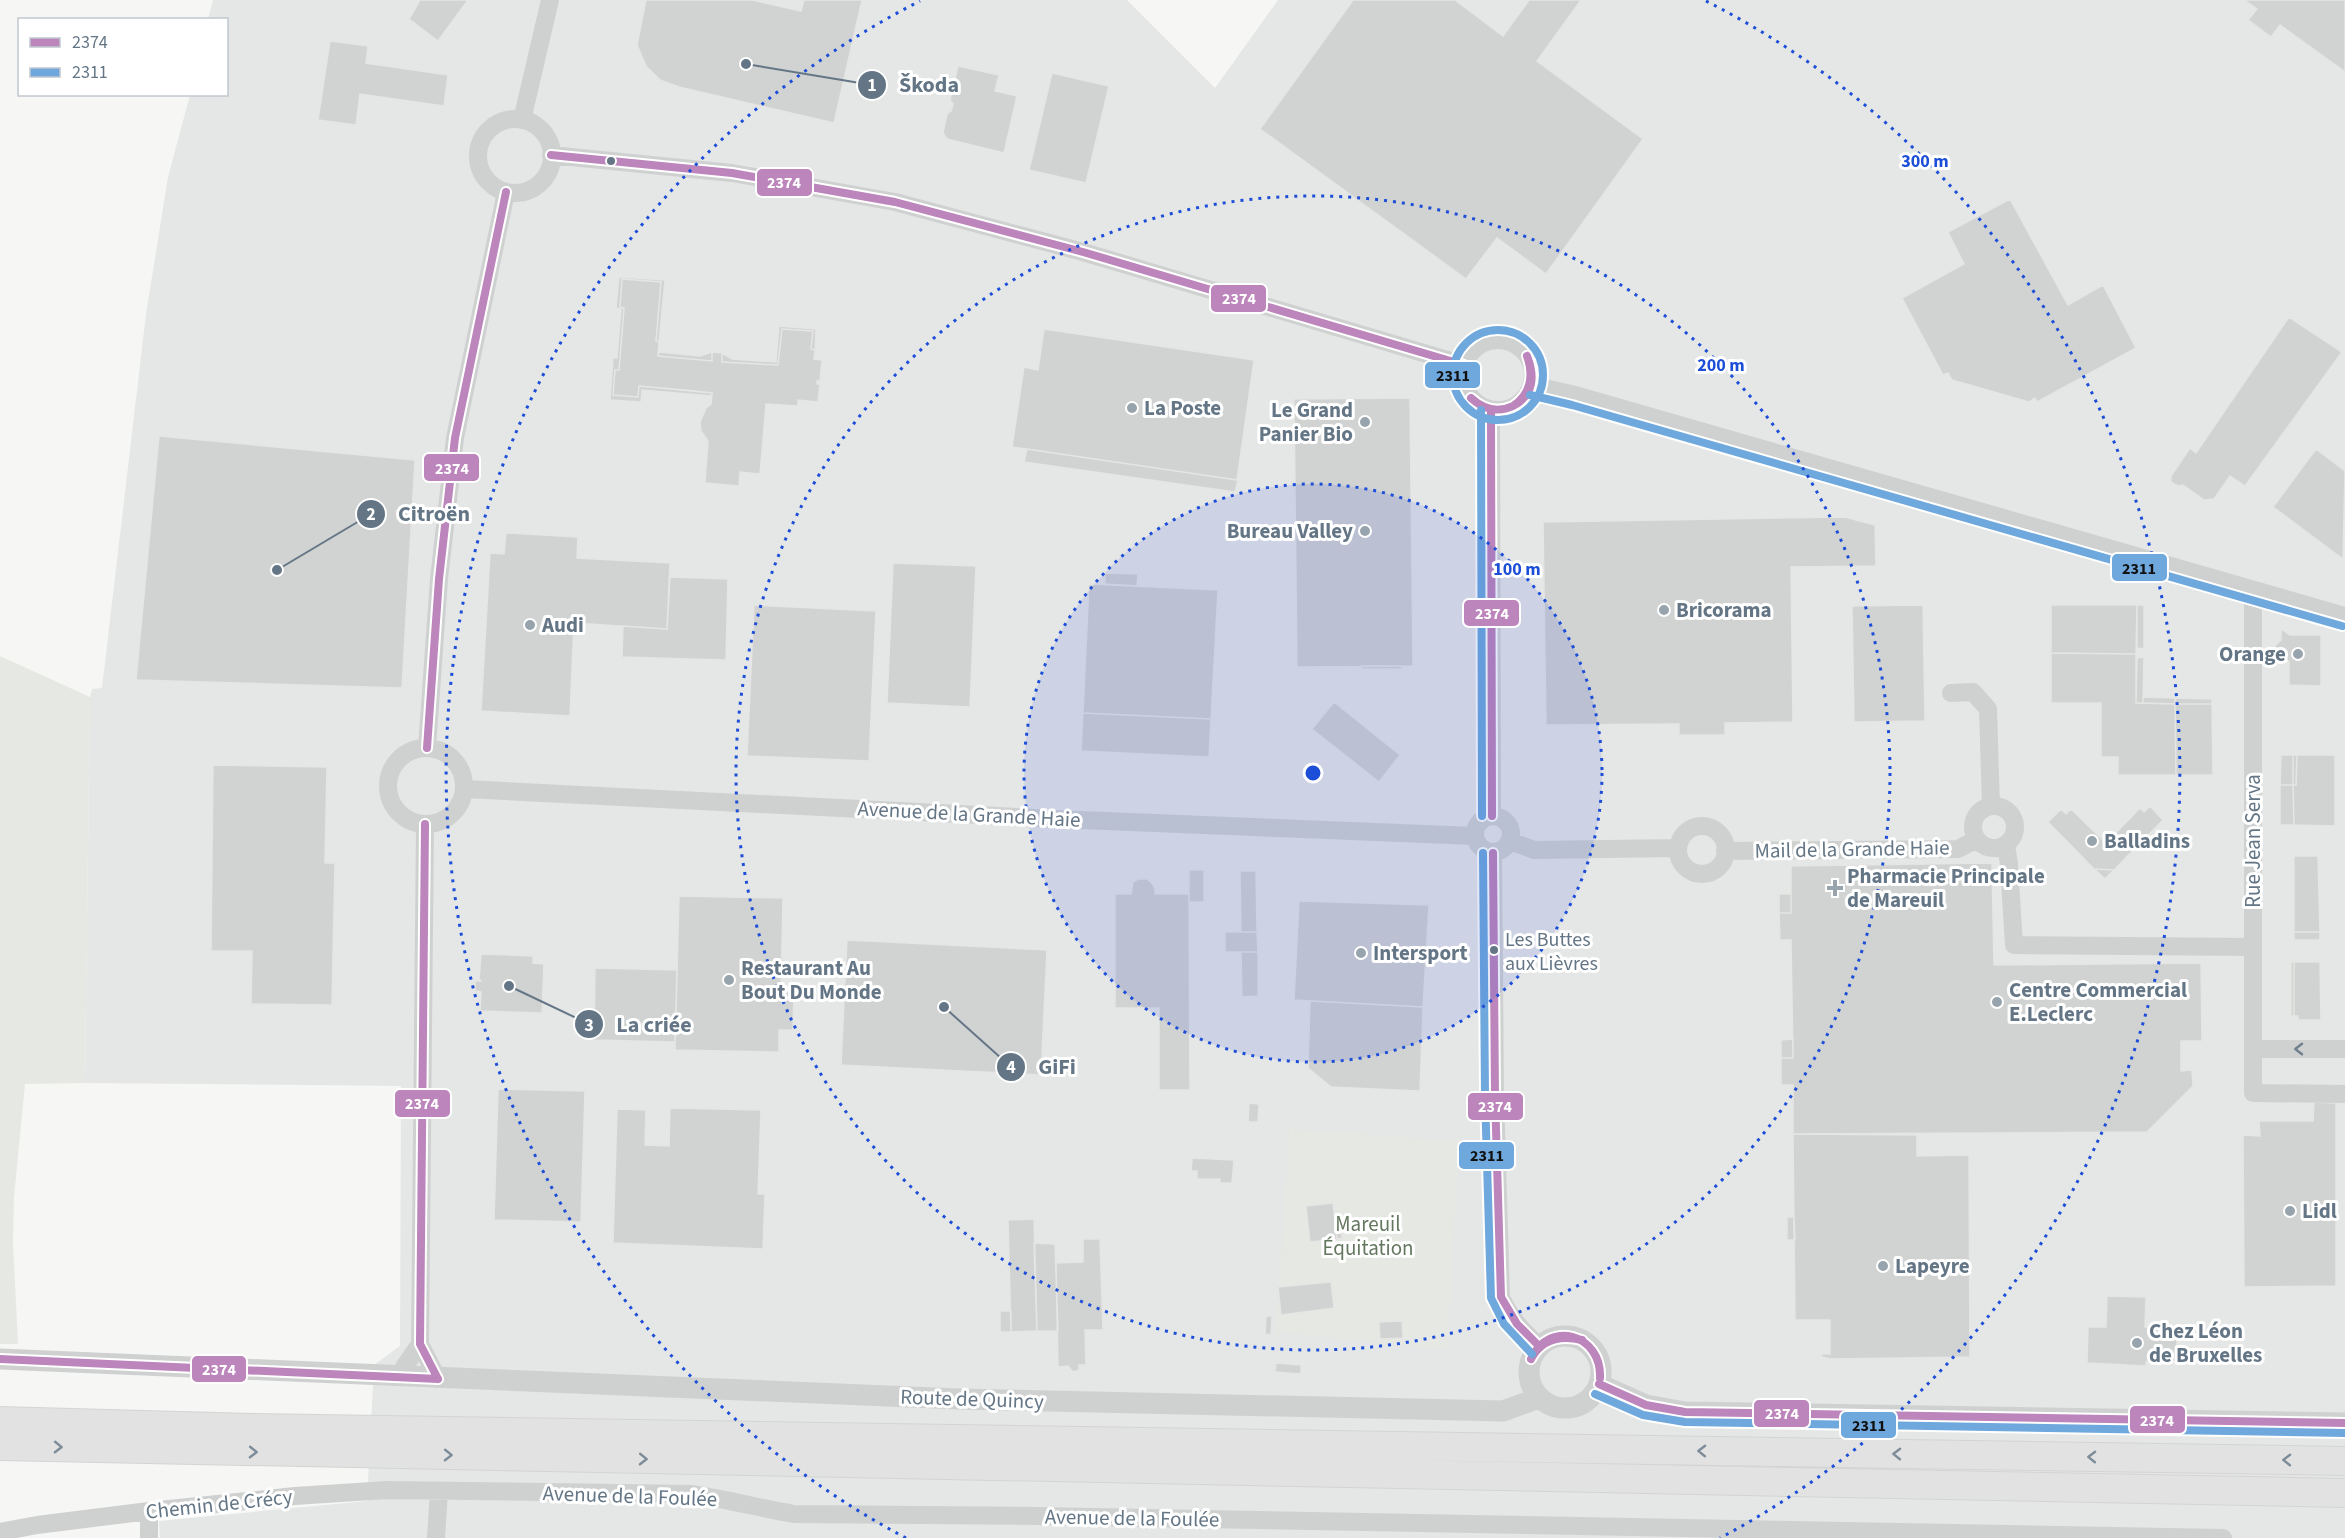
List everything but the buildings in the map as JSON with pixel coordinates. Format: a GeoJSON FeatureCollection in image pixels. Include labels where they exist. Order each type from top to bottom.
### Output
{"type":"FeatureCollection","features":[{"type":"Feature","properties":{"kind":"highway"},"geometry":{"type":"LineString","coordinates":[[0,1421],[276,1428],[2345,1461]]}},
{"type":"Feature","properties":{"kind":"highway"},"geometry":{"type":"LineString","coordinates":[[0,1446],[2345,1493]]}},
{"type":"Feature","properties":{"kind":"street"},"geometry":{"type":"LineString","coordinates":[[522,120],[550,0]]}},
{"type":"Feature","properties":{"kind":"street"},"geometry":{"type":"LineString","coordinates":[[512,119],[534,124],[543,132],[552,155],[542,181],[525,191],[506,192],[489,182],[483,174],[478,154],[485,134],[501,122],[512,119]]}},
{"type":"Feature","properties":{"kind":"street"},"geometry":{"type":"LineString","coordinates":[[552,155],[732,173],[895,202],[1083,252],[1464,365]]}},
{"type":"Feature","properties":{"kind":"street"},"geometry":{"type":"LineString","coordinates":[[427,748],[440,579],[455,438],[506,192]]}},
{"type":"Feature","properties":{"kind":"street"},"geometry":{"type":"LineString","coordinates":[[1496,340],[1507,341],[1525,353],[1531,362],[1532,385],[1520,402],[1502,410],[1491,410],[1471,398],[1465,388],[1464,365],[1476,348],[1496,340]]}},
{"type":"Feature","properties":{"kind":"street"},"geometry":{"type":"LineString","coordinates":[[1532,385],[1575,395],[2345,616]]}},
{"type":"Feature","properties":{"kind":"street"},"geometry":{"type":"LineString","coordinates":[[1491,410],[1492,816]]}},
{"type":"Feature","properties":{"kind":"street","name":"Rue Jean Serva"},"geometry":{"type":"LineString","coordinates":[[2253,590],[2253,1093],[2345,1094]]}},
{"type":"Feature","properties":{"kind":"street"},"geometry":{"type":"LineString","coordinates":[[1951,693],[1973,692],[1988,709],[1991,806]]}},
{"type":"Feature","properties":{"kind":"street"},"geometry":{"type":"LineString","coordinates":[[427,748],[439,750],[450,756],[458,765],[463,777],[464,789],[461,800],[447,818],[425,824],[413,822],[403,816],[390,797],[388,785],[390,773],[404,754],[415,749],[427,748]]}},
{"type":"Feature","properties":{"kind":"street","name":"Avenue de la Grande Haie"},"geometry":{"type":"LineString","coordinates":[[464,789],[1056,819],[1475,836]]}},
{"type":"Feature","properties":{"kind":"street"},"geometry":{"type":"LineString","coordinates":[[1991,806],[2005,809],[2014,820],[2014,834],[2006,845],[2000,848],[1987,847],[1977,839],[1974,833],[1975,819],[1984,808],[1991,806]]}},
{"type":"Feature","properties":{"kind":"street"},"geometry":{"type":"LineString","coordinates":[[1492,816],[1504,819],[1511,829],[1510,841],[1504,850],[1493,853],[1483,850],[1476,842],[1475,836],[1477,825],[1486,817],[1492,816]]}},
{"type":"Feature","properties":{"kind":"street"},"geometry":{"type":"LineString","coordinates":[[425,824],[420,1344],[438,1379]]}},
{"type":"Feature","properties":{"kind":"street"},"geometry":{"type":"LineString","coordinates":[[1701,826],[1718,833],[1722,838],[1725,851],[1724,858],[1715,869],[1701,874],[1687,869],[1679,856],[1678,848],[1688,831],[1701,826]]}},
{"type":"Feature","properties":{"kind":"street","name":"Mail de la Grande Haie"},"geometry":{"type":"LineString","coordinates":[[1725,851],[1958,849],[1977,839]]}},
{"type":"Feature","properties":{"kind":"street"},"geometry":{"type":"LineString","coordinates":[[1510,841],[1534,850],[1678,848]]}},
{"type":"Feature","properties":{"kind":"street"},"geometry":{"type":"LineString","coordinates":[[2006,845],[2010,864],[2014,945],[2253,947]]}},
{"type":"Feature","properties":{"kind":"street"},"geometry":{"type":"LineString","coordinates":[[1493,853],[1495,1095],[1501,1297],[1507,1312],[1518,1327],[1539,1346]]}},
{"type":"Feature","properties":{"kind":"street"},"geometry":{"type":"LineString","coordinates":[[2253,1049],[2345,1049]]}},
{"type":"Feature","properties":{"kind":"street"},"geometry":{"type":"LineString","coordinates":[[1561,1335],[1573,1336],[1594,1349],[1600,1360],[1602,1372],[1599,1384],[1594,1395],[1585,1403],[1573,1408],[1549,1405],[1539,1398],[1529,1378],[1532,1355],[1549,1339],[1561,1335]]}},
{"type":"Feature","properties":{"kind":"street"},"geometry":{"type":"LineString","coordinates":[[404,1377],[404,1367],[420,1344]]}},
{"type":"Feature","properties":{"kind":"street","name":"Route de Quincy"},"geometry":{"type":"LineString","coordinates":[[0,1359],[959,1400],[1503,1411],[1539,1398]]}},
{"type":"Feature","properties":{"kind":"street"},"geometry":{"type":"LineString","coordinates":[[1599,1384],[1646,1405],[1685,1412],[2345,1423]]}},
{"type":"Feature","properties":{"kind":"street","name":"Chemin de Crécy"},"geometry":{"type":"LineString","coordinates":[[0,1533],[37,1525],[295,1496],[387,1490],[439,1491]]}},
{"type":"Feature","properties":{"kind":"street"},"geometry":{"type":"LineString","coordinates":[[436,1538],[439,1491]]}},
{"type":"Feature","properties":{"kind":"street","name":"Avenue de la Foulée"},"geometry":{"type":"LineString","coordinates":[[439,1491],[690,1494],[721,1498],[760,1509],[794,1514],[1038,1516],[1389,1531],[2223,1538]]}},
{"type":"Feature","properties":{"kind":"street"},"geometry":{"type":"LineString","coordinates":[[149,1511],[150,1538]]}},
{"type":"Feature","properties":{"kind":"shaded area"},"geometry":{"type":"Polygon","coordinates":[[[213,0],[1127,0],[1215,88],[1278,0],[2345,0],[2345,1538],[160,1538],[159,1521],[367,1501],[374,1365],[400,1346],[401,1086],[85,1083],[90,697],[92,689],[102,688],[146,314],[168,177],[190,96],[228,96],[228,18],[208,18],[213,0]]]}},
{"type":"Feature","properties":{"kind":"green space"},"geometry":{"type":"Polygon","coordinates":[[[0,656],[90,697],[85,1083],[25,1084],[14,1197],[13,1242],[18,1344],[0,1344],[0,656]]]}},
{"type":"Feature","properties":{"kind":"green space","name":"Mareuil Équitation"},"geometry":{"type":"Polygon","coordinates":[[[1290,1129],[1459,1141],[1447,1349],[1276,1332],[1290,1129]]]}},
{"type":"Feature","properties":{"kind":"transit line","name":"2374"},"geometry":{"type":"LineString","coordinates":[[551,155],[732,173],[895,202],[1083,252],[1464,365]]}},
{"type":"Feature","properties":{"kind":"transit line","name":"2374"},"geometry":{"type":"LineString","coordinates":[[427,748],[439,579],[455,438],[506,192]]}},
{"type":"Feature","properties":{"kind":"transit line","name":"2311"},"geometry":{"type":"LineString","coordinates":[[1498,330],[1515,333],[1530,343],[1540,358],[1543,375],[1540,392],[1530,407],[1515,417],[1498,420],[1481,417],[1466,407],[1456,392],[1453,375],[1456,358],[1466,343],[1481,333],[1498,330]]}},
{"type":"Feature","properties":{"kind":"transit line","name":"2374"},"geometry":{"type":"LineString","coordinates":[[1513,406],[1524,396],[1529,384],[1530,370],[1527,356]]}},
{"type":"Feature","properties":{"kind":"transit line","name":"2374"},"geometry":{"type":"LineString","coordinates":[[1513,406],[1525,396],[1531,384],[1532,378],[1527,356]]}},
{"type":"Feature","properties":{"kind":"transit line","name":"2311"},"geometry":{"type":"LineString","coordinates":[[1530,395],[1572,405],[2342,626]]}},
{"type":"Feature","properties":{"kind":"transit line","name":"2374"},"geometry":{"type":"LineString","coordinates":[[1471,398],[1491,409],[1513,406]]}},
{"type":"Feature","properties":{"kind":"transit line","name":"2311"},"geometry":{"type":"LineString","coordinates":[[1481,410],[1482,816]]}},
{"type":"Feature","properties":{"kind":"transit line","name":"2374"},"geometry":{"type":"LineString","coordinates":[[1491,410],[1492,816]]}},
{"type":"Feature","properties":{"kind":"transit line","name":"2374"},"geometry":{"type":"LineString","coordinates":[[425,824],[420,1344],[438,1379]]}},
{"type":"Feature","properties":{"kind":"transit line","name":"2311"},"geometry":{"type":"LineString","coordinates":[[1483,853],[1485,1095],[1491,1298],[1504,1324],[1532,1354]]}},
{"type":"Feature","properties":{"kind":"transit line","name":"2374"},"geometry":{"type":"LineString","coordinates":[[1493,853],[1495,1095],[1501,1297],[1517,1324],[1539,1346]]}},
{"type":"Feature","properties":{"kind":"transit line","name":"2374"},"geometry":{"type":"LineString","coordinates":[[1531,1359],[1539,1347],[1550,1339],[1561,1336],[1573,1337],[1584,1342],[1593,1351],[1598,1363],[1600,1378]]}},
{"type":"Feature","properties":{"kind":"transit line","name":"2374"},"geometry":{"type":"LineString","coordinates":[[1531,1359],[1546,1342],[1560,1338],[1582,1340]]}},
{"type":"Feature","properties":{"kind":"transit line","name":"2374"},"geometry":{"type":"LineString","coordinates":[[0,1359],[438,1379]]}},
{"type":"Feature","properties":{"kind":"transit line","name":"2374"},"geometry":{"type":"LineString","coordinates":[[1599,1384],[1646,1405],[1685,1412],[2345,1423]]}},
{"type":"Feature","properties":{"kind":"transit line","name":"2311"},"geometry":{"type":"LineString","coordinates":[[1595,1394],[1643,1415],[1685,1422],[2345,1433]]}},
{"type":"Feature","properties":{"kind":"place","name":"Škoda"},"geometry":{"type":"Point","coordinates":[746,64]}},
{"type":"Feature","properties":{"kind":"place","name":"La Poste"},"geometry":{"type":"Point","coordinates":[1132,408]}},
{"type":"Feature","properties":{"kind":"place","name":"Le Grand Panier Bio"},"geometry":{"type":"Point","coordinates":[1365,422]}},
{"type":"Feature","properties":{"kind":"place","name":"Bureau Valley"},"geometry":{"type":"Point","coordinates":[1365,531]}},
{"type":"Feature","properties":{"kind":"place","name":"Citroën"},"geometry":{"type":"Point","coordinates":[277,570]}},
{"type":"Feature","properties":{"kind":"place","name":"Bricorama"},"geometry":{"type":"Point","coordinates":[1664,610]}},
{"type":"Feature","properties":{"kind":"place","name":"Audi"},"geometry":{"type":"Point","coordinates":[530,625]}},
{"type":"Feature","properties":{"kind":"place","name":"Orange"},"geometry":{"type":"Point","coordinates":[2298,654]}},
{"type":"Feature","properties":{"kind":"place","name":"Balladins"},"geometry":{"type":"Point","coordinates":[2092,841]}},
{"type":"Feature","properties":{"kind":"place","name":"Pharmacie Principale de Mareuil"},"geometry":{"type":"Point","coordinates":[1835,888]}},
{"type":"Feature","properties":{"kind":"place","name":"Les Buttes aux Lièvres"},"geometry":{"type":"Point","coordinates":[1494,950]}},
{"type":"Feature","properties":{"kind":"place","name":"Intersport"},"geometry":{"type":"Point","coordinates":[1361,953]}},
{"type":"Feature","properties":{"kind":"place","name":"Restaurant Au Bout Du Monde"},"geometry":{"type":"Point","coordinates":[729,980]}},
{"type":"Feature","properties":{"kind":"place","name":"La criée"},"geometry":{"type":"Point","coordinates":[509,986]}},
{"type":"Feature","properties":{"kind":"place","name":"Centre Commercial E.Leclerc"},"geometry":{"type":"Point","coordinates":[1997,1002]}},
{"type":"Feature","properties":{"kind":"place","name":"GiFi"},"geometry":{"type":"Point","coordinates":[944,1007]}},
{"type":"Feature","properties":{"kind":"place","name":"Lidl"},"geometry":{"type":"Point","coordinates":[2290,1211]}},
{"type":"Feature","properties":{"kind":"place","name":"Lapeyre"},"geometry":{"type":"Point","coordinates":[1883,1266]}},
{"type":"Feature","properties":{"kind":"place","name":"Chez Léon de Bruxelles"},"geometry":{"type":"Point","coordinates":[2137,1343]}}]}
